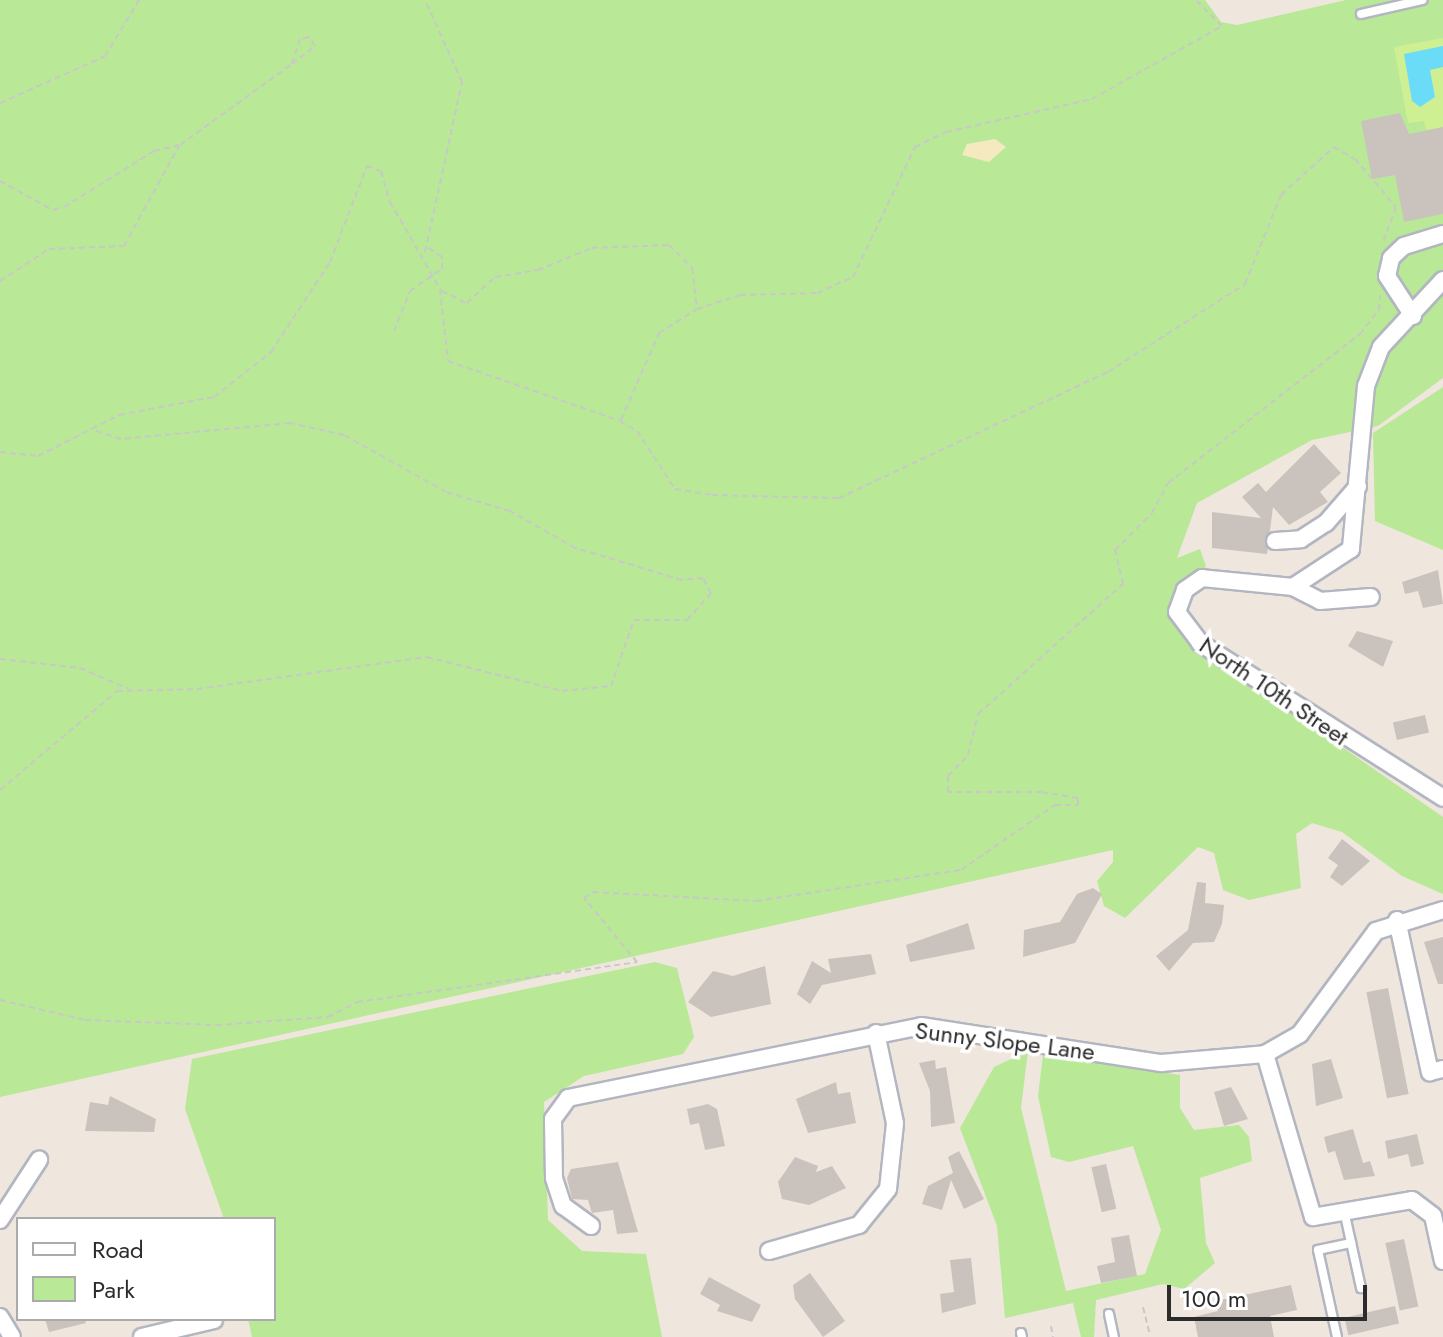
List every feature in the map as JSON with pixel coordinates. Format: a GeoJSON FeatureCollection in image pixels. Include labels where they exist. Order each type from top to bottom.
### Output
{"type":"FeatureCollection","features":[{"type":"Feature","properties":{"kind":"street"},"geometry":{"type":"LineString","coordinates":[[1413,316],[1387,276],[1391,258],[1404,246],[1443,234]]}},
{"type":"Feature","properties":{"kind":"street"},"geometry":{"type":"LineString","coordinates":[[1371,597],[1320,601],[1293,587],[1351,549],[1358,486],[1357,425],[1366,386],[1381,347],[1413,316],[1443,280]]}},
{"type":"Feature","properties":{"kind":"street"},"geometry":{"type":"LineString","coordinates":[[1275,541],[1301,539],[1358,486]]}},
{"type":"Feature","properties":{"kind":"street","name":"North 10th Street"},"geometry":{"type":"LineString","coordinates":[[1293,587],[1202,578],[1178,599],[1180,625],[1443,798]]}},
{"type":"Feature","properties":{"kind":"street","name":"Sunny Slope Lane"},"geometry":{"type":"LineString","coordinates":[[591,1226],[557,1195],[557,1105],[876,1033],[921,1026],[1161,1063],[1265,1054],[1300,1034],[1357,951],[1397,920],[1443,910]]}},
{"type":"Feature","properties":{"kind":"street"},"geometry":{"type":"LineString","coordinates":[[1397,920],[1430,1072],[1443,1069]]}},
{"type":"Feature","properties":{"kind":"street"},"geometry":{"type":"LineString","coordinates":[[769,1251],[859,1225],[888,1189],[895,1123],[876,1033]]}},
{"type":"Feature","properties":{"kind":"street"},"geometry":{"type":"LineString","coordinates":[[1265,1054],[1307,1209],[1313,1217],[1345,1215],[1412,1200],[1433,1216],[1441,1240],[1443,1261]]}},
{"type":"Feature","properties":{"kind":"street"},"geometry":{"type":"LineString","coordinates":[[0,1220],[39,1160]]}},
{"type":"Feature","properties":{"kind":"street"},"geometry":{"type":"LineString","coordinates":[[0,1317],[12,1337]]}},
{"type":"Feature","properties":{"kind":"street"},"geometry":{"type":"LineString","coordinates":[[142,1337],[210,1321]]}},
{"type":"Feature","properties":{"kind":"lane"},"geometry":{"type":"LineString","coordinates":[[1361,14],[1422,0]]}},
{"type":"Feature","properties":{"kind":"lane"},"geometry":{"type":"LineString","coordinates":[[1345,1215],[1361,1288]]}},
{"type":"Feature","properties":{"kind":"lane"},"geometry":{"type":"LineString","coordinates":[[1337,1337],[1318,1250],[1351,1243]]}},
{"type":"Feature","properties":{"kind":"lane"},"geometry":{"type":"LineString","coordinates":[[1109,1314],[1114,1337]]}},
{"type":"Feature","properties":{"kind":"path"},"geometry":{"type":"LineString","coordinates":[[0,103],[105,56],[139,0]]}},
{"type":"Feature","properties":{"kind":"path"},"geometry":{"type":"LineString","coordinates":[[424,253],[462,82],[425,0]]}},
{"type":"Feature","properties":{"kind":"path"},"geometry":{"type":"LineString","coordinates":[[620,421],[659,333],[697,309],[740,295],[817,293],[853,277],[915,147],[946,132],[1092,99],[1222,26],[1196,0]]}},
{"type":"Feature","properties":{"kind":"path"},"geometry":{"type":"LineString","coordinates":[[0,181],[53,210],[64,207],[154,151],[180,145],[292,64],[315,46],[309,37],[300,39],[292,64]]}},
{"type":"Feature","properties":{"kind":"path"},"geometry":{"type":"LineString","coordinates":[[0,281],[49,249],[124,246],[180,145]]}},
{"type":"Feature","properties":{"kind":"path"},"geometry":{"type":"LineString","coordinates":[[0,452],[38,456],[119,415],[214,397],[271,352],[330,262],[367,166],[381,171],[390,202],[424,253],[434,274],[440,289],[448,361],[620,421],[637,431],[675,489],[753,490],[796,501],[839,498],[1108,372],[1190,325],[1245,284],[1281,195],[1324,151],[1345,149],[1396,207],[1381,248]]}},
{"type":"Feature","properties":{"kind":"path"},"geometry":{"type":"LineString","coordinates":[[440,289],[467,303],[495,277],[538,270],[592,248],[669,245],[692,268],[697,309]]}},
{"type":"Feature","properties":{"kind":"path"},"geometry":{"type":"LineString","coordinates":[[394,331],[410,291],[434,274],[442,257],[426,246]]}},
{"type":"Feature","properties":{"kind":"path"},"geometry":{"type":"LineString","coordinates":[[0,1000],[85,1020],[216,1025],[328,1017],[357,1002],[637,962],[584,898],[593,892],[756,901],[961,870],[1055,805],[1078,805],[1078,798],[1042,792],[948,792],[948,776],[968,755],[978,714],[1123,584],[1115,550],[1152,513],[1168,483],[1360,334],[1379,310],[1380,290]]}},
{"type":"Feature","properties":{"kind":"path"},"geometry":{"type":"LineString","coordinates":[[0,790],[117,691],[427,657],[562,691],[611,686],[634,620],[687,620],[711,593],[703,578],[682,580],[575,548],[510,511],[446,492],[344,435],[290,423],[121,439],[92,429]]}},
{"type":"Feature","properties":{"kind":"path"},"geometry":{"type":"LineString","coordinates":[[0,659],[80,668],[132,691]]}},
{"type":"Feature","properties":{"kind":"path"},"geometry":{"type":"LineString","coordinates":[[1143,1307],[1150,1335]]}},
{"type":"Feature","properties":{"kind":"path"},"geometry":{"type":"LineString","coordinates":[[1051,1326],[1053,1337]]}},
{"type":"Feature","properties":{"kind":"green space"},"geometry":{"type":"Polygon","coordinates":[[[0,0],[1205,0],[1221,22],[1237,25],[1346,0],[1443,0],[1443,378],[1378,426],[1312,440],[1197,503],[1177,558],[1200,549],[1206,566],[1174,614],[1182,636],[1443,817],[1443,894],[1402,876],[1342,832],[1312,823],[1296,834],[1301,888],[1249,900],[1223,890],[1214,853],[1198,847],[1125,918],[1104,906],[1097,881],[1113,862],[1113,850],[0,1097],[0,0]]]}},
{"type":"Feature","properties":{"kind":"green space"},"geometry":{"type":"Polygon","coordinates":[[[1443,38],[1443,127],[1426,130],[1424,121],[1408,123],[1394,47],[1443,38]]]}},
{"type":"Feature","properties":{"kind":"green space"},"geometry":{"type":"Polygon","coordinates":[[[1443,387],[1443,550],[1375,521],[1373,433],[1443,387]]]}},
{"type":"Feature","properties":{"kind":"green space"},"geometry":{"type":"Polygon","coordinates":[[[655,962],[677,968],[694,1037],[683,1054],[584,1076],[544,1102],[548,1220],[582,1251],[646,1254],[662,1337],[252,1337],[248,1321],[276,1321],[276,1217],[223,1217],[185,1109],[192,1059],[655,962]]]}},
{"type":"Feature","properties":{"kind":"green space"},"geometry":{"type":"Polygon","coordinates":[[[1028,1051],[1021,1108],[1066,1291],[1145,1274],[1161,1230],[1133,1146],[1069,1162],[1051,1157],[1038,1096],[1043,1055],[1180,1075],[1180,1108],[1194,1130],[1239,1125],[1249,1137],[1252,1161],[1200,1178],[1206,1243],[1215,1263],[1184,1289],[1163,1284],[1096,1300],[1094,1337],[1081,1337],[1073,1303],[1005,1318],[997,1226],[960,1128],[994,1067],[1028,1051]]]}},
{"type":"Feature","properties":{"kind":"sand"},"geometry":{"type":"Polygon","coordinates":[[[995,139],[1006,147],[989,162],[962,155],[967,144],[995,139]]]}},
{"type":"Feature","properties":{"kind":"water"},"geometry":{"type":"Polygon","coordinates":[[[1443,46],[1443,67],[1430,70],[1435,97],[1420,107],[1412,101],[1404,54],[1443,46]]]}},
{"type":"Feature","properties":{"kind":"building"},"geometry":{"type":"Polygon","coordinates":[[[1400,113],[1409,134],[1443,127],[1443,214],[1404,222],[1395,175],[1372,179],[1361,121],[1400,113]]]}},
{"type":"Feature","properties":{"kind":"building"},"geometry":{"type":"Polygon","coordinates":[[[1314,444],[1341,473],[1320,492],[1328,502],[1289,525],[1273,507],[1267,554],[1212,548],[1212,512],[1261,518],[1242,497],[1258,483],[1266,492],[1314,444]]]}},
{"type":"Feature","properties":{"kind":"building"},"geometry":{"type":"Polygon","coordinates":[[[1438,570],[1443,604],[1423,608],[1418,591],[1405,594],[1402,582],[1438,570]]]}},
{"type":"Feature","properties":{"kind":"building"},"geometry":{"type":"Polygon","coordinates":[[[1357,631],[1393,641],[1383,667],[1348,646],[1357,631]]]}},
{"type":"Feature","properties":{"kind":"building"},"geometry":{"type":"Polygon","coordinates":[[[1425,715],[1429,733],[1397,740],[1393,722],[1425,715]]]}},
{"type":"Feature","properties":{"kind":"building"},"geometry":{"type":"Polygon","coordinates":[[[1342,839],[1370,861],[1342,886],[1330,877],[1338,865],[1328,858],[1342,839]]]}},
{"type":"Feature","properties":{"kind":"building"},"geometry":{"type":"Polygon","coordinates":[[[1197,882],[1206,883],[1205,903],[1224,905],[1222,924],[1214,942],[1193,943],[1169,971],[1156,956],[1188,930],[1197,882]]]}},
{"type":"Feature","properties":{"kind":"building"},"geometry":{"type":"Polygon","coordinates":[[[1093,888],[1102,894],[1075,943],[1023,957],[1024,930],[1060,922],[1077,894],[1093,888]]]}},
{"type":"Feature","properties":{"kind":"building"},"geometry":{"type":"Polygon","coordinates":[[[968,923],[975,949],[910,962],[906,945],[968,923]]]}},
{"type":"Feature","properties":{"kind":"building"},"geometry":{"type":"Polygon","coordinates":[[[1443,937],[1443,984],[1438,984],[1424,942],[1443,937]]]}},
{"type":"Feature","properties":{"kind":"building"},"geometry":{"type":"Polygon","coordinates":[[[871,954],[876,974],[822,985],[810,1004],[797,994],[812,961],[831,973],[828,959],[871,954]]]}},
{"type":"Feature","properties":{"kind":"building"},"geometry":{"type":"Polygon","coordinates":[[[765,966],[771,1004],[711,1017],[688,1002],[713,971],[733,976],[765,966]]]}},
{"type":"Feature","properties":{"kind":"building"},"geometry":{"type":"Polygon","coordinates":[[[1388,988],[1409,1094],[1387,1098],[1366,992],[1388,988]]]}},
{"type":"Feature","properties":{"kind":"building"},"geometry":{"type":"Polygon","coordinates":[[[1331,1059],[1343,1098],[1316,1106],[1312,1064],[1331,1059]]]}},
{"type":"Feature","properties":{"kind":"building"},"geometry":{"type":"Polygon","coordinates":[[[935,1060],[936,1069],[946,1067],[955,1123],[931,1127],[930,1091],[919,1063],[935,1060]]]}},
{"type":"Feature","properties":{"kind":"building"},"geometry":{"type":"Polygon","coordinates":[[[836,1082],[838,1094],[850,1092],[856,1123],[808,1133],[796,1099],[836,1082]]]}},
{"type":"Feature","properties":{"kind":"building"},"geometry":{"type":"Polygon","coordinates":[[[1231,1087],[1248,1119],[1224,1126],[1214,1092],[1231,1087]]]}},
{"type":"Feature","properties":{"kind":"building"},"geometry":{"type":"Polygon","coordinates":[[[110,1096],[156,1119],[154,1132],[85,1131],[90,1102],[108,1105],[110,1096]]]}},
{"type":"Feature","properties":{"kind":"building"},"geometry":{"type":"Polygon","coordinates":[[[708,1104],[717,1109],[725,1146],[705,1150],[699,1123],[690,1125],[687,1109],[708,1104]]]}},
{"type":"Feature","properties":{"kind":"building"},"geometry":{"type":"Polygon","coordinates":[[[1353,1129],[1363,1163],[1370,1161],[1375,1176],[1344,1180],[1335,1151],[1328,1153],[1324,1137],[1353,1129]]]}},
{"type":"Feature","properties":{"kind":"building"},"geometry":{"type":"Polygon","coordinates":[[[1417,1134],[1424,1164],[1411,1167],[1408,1154],[1388,1159],[1385,1141],[1417,1134]]]}},
{"type":"Feature","properties":{"kind":"building"},"geometry":{"type":"Polygon","coordinates":[[[959,1151],[984,1199],[964,1209],[951,1180],[942,1210],[922,1204],[928,1186],[953,1173],[948,1157],[959,1151]]]}},
{"type":"Feature","properties":{"kind":"building"},"geometry":{"type":"Polygon","coordinates":[[[795,1157],[818,1166],[816,1172],[832,1166],[846,1188],[809,1205],[782,1199],[778,1182],[795,1157]]]}},
{"type":"Feature","properties":{"kind":"building"},"geometry":{"type":"Polygon","coordinates":[[[618,1162],[638,1232],[617,1234],[613,1210],[592,1213],[588,1200],[572,1199],[567,1178],[571,1169],[618,1162]]]}},
{"type":"Feature","properties":{"kind":"building"},"geometry":{"type":"Polygon","coordinates":[[[1106,1164],[1116,1209],[1102,1212],[1091,1167],[1106,1164]]]}},
{"type":"Feature","properties":{"kind":"building"},"geometry":{"type":"Polygon","coordinates":[[[1129,1235],[1137,1276],[1101,1283],[1097,1266],[1115,1262],[1111,1238],[1129,1235]]]}},
{"type":"Feature","properties":{"kind":"building"},"geometry":{"type":"Polygon","coordinates":[[[1404,1239],[1418,1306],[1400,1310],[1385,1243],[1404,1239]]]}},
{"type":"Feature","properties":{"kind":"building"},"geometry":{"type":"Polygon","coordinates":[[[971,1258],[976,1304],[942,1313],[940,1294],[954,1292],[950,1260],[971,1258]]]}},
{"type":"Feature","properties":{"kind":"building"},"geometry":{"type":"Polygon","coordinates":[[[810,1273],[845,1321],[823,1337],[795,1299],[793,1285],[810,1273]]]}},
{"type":"Feature","properties":{"kind":"building"},"geometry":{"type":"Polygon","coordinates":[[[709,1277],[761,1305],[752,1322],[717,1311],[720,1305],[700,1294],[709,1277]]]}},
{"type":"Feature","properties":{"kind":"building"},"geometry":{"type":"Polygon","coordinates":[[[1291,1285],[1297,1310],[1270,1316],[1274,1337],[1198,1337],[1194,1317],[1218,1311],[1216,1301],[1291,1285]]]}},
{"type":"Feature","properties":{"kind":"building"},"geometry":{"type":"Polygon","coordinates":[[[1395,1306],[1399,1324],[1348,1335],[1344,1318],[1395,1306]]]}},
{"type":"Feature","properties":{"kind":"building"},"geometry":{"type":"Polygon","coordinates":[[[46,1321],[86,1321],[86,1323],[49,1332],[46,1321]]]}}]}
